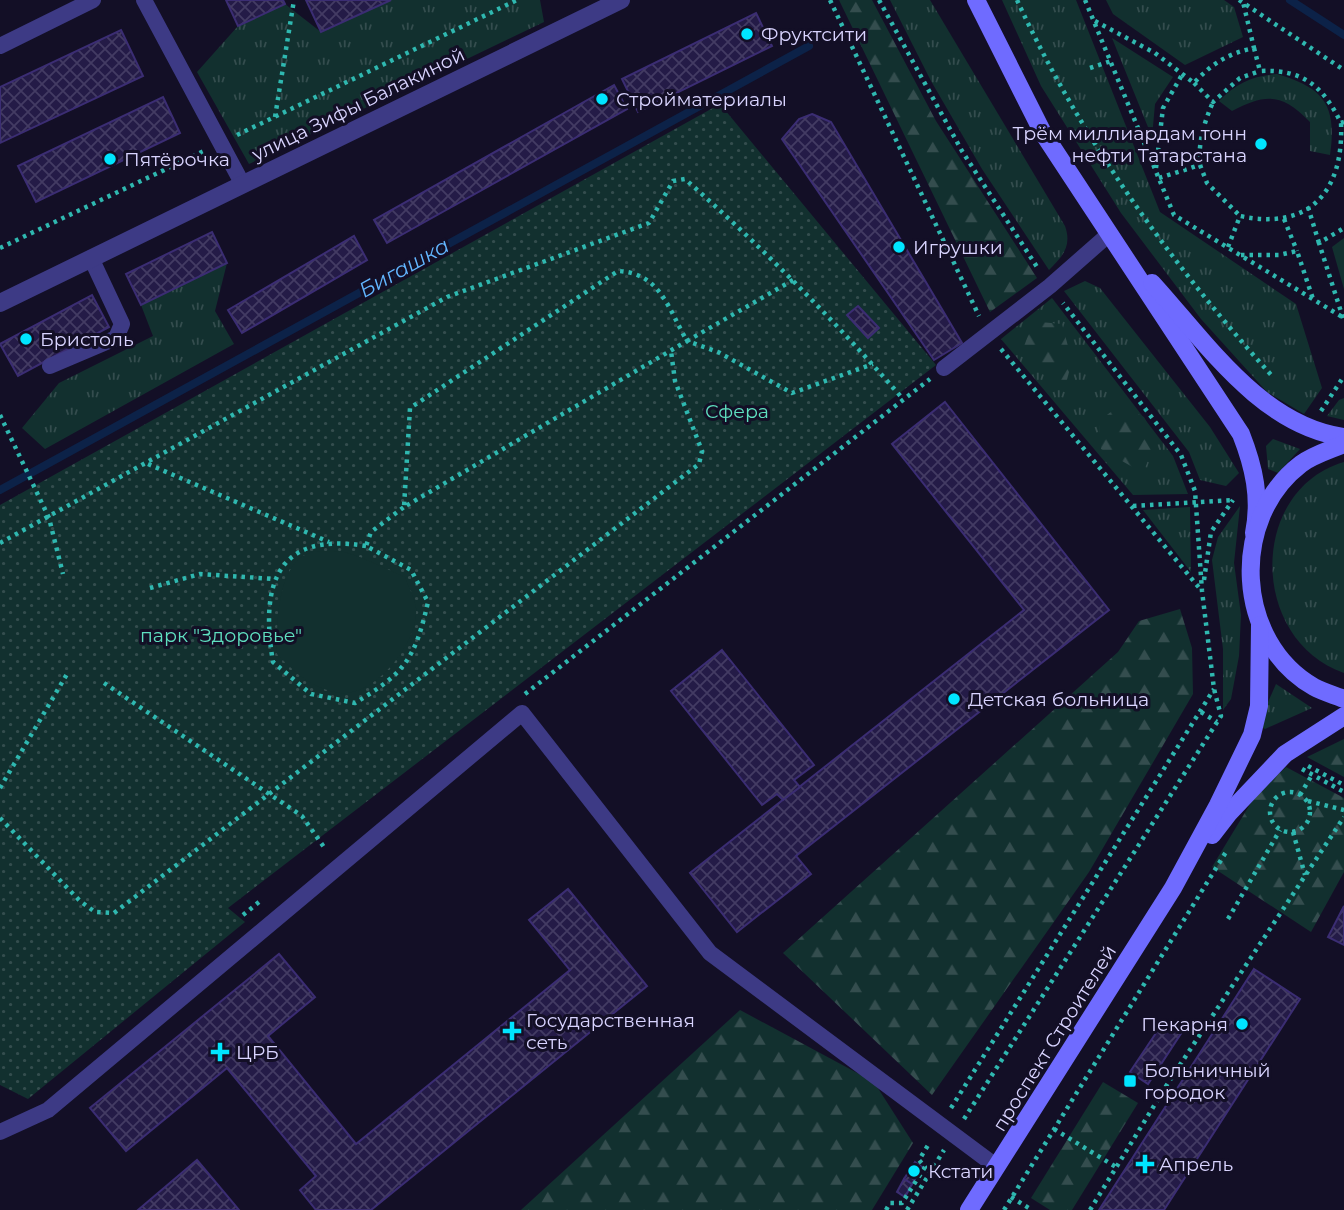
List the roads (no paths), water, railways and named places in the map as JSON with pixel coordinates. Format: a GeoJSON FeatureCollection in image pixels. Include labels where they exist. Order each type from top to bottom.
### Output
{"type":"FeatureCollection","features":[{"type":"Feature","properties":{"kind":"main road"},"geometry":{"type":"LineString","coordinates":[[976,0],[1043,133],[1241,434],[1254,467],[1259,509],[1249,583],[1259,625],[1280,657],[1313,687],[1344,699]]}},
{"type":"Feature","properties":{"kind":"main road"},"geometry":{"type":"LineString","coordinates":[[1108,235],[1251,391],[1290,419],[1322,434],[1344,436]]}},
{"type":"Feature","properties":{"kind":"main road"},"geometry":{"type":"LineString","coordinates":[[1254,533],[1273,493],[1301,464],[1344,443]]}},
{"type":"Feature","properties":{"kind":"main road","name":"проспект Строителей"},"geometry":{"type":"LineString","coordinates":[[1173,888],[1252,735],[1259,706],[1259,625]]}},
{"type":"Feature","properties":{"kind":"main road","name":"проспект Строителей"},"geometry":{"type":"LineString","coordinates":[[970,1210],[1173,888],[1229,813],[1281,758],[1344,716]]}},
{"type":"Feature","properties":{"kind":"street","name":"улица Зифы Балакиной"},"geometry":{"type":"LineString","coordinates":[[0,303],[621,0]]}},
{"type":"Feature","properties":{"kind":"lane"},"geometry":{"type":"LineString","coordinates":[[0,46],[93,0]]}},
{"type":"Feature","properties":{"kind":"lane"},"geometry":{"type":"LineString","coordinates":[[144,0],[242,183]]}},
{"type":"Feature","properties":{"kind":"lane"},"geometry":{"type":"LineString","coordinates":[[944,368],[1050,286],[1108,235]]}},
{"type":"Feature","properties":{"kind":"lane"},"geometry":{"type":"LineString","coordinates":[[50,366],[116,338],[122,324],[91,258]]}},
{"type":"Feature","properties":{"kind":"lane"},"geometry":{"type":"LineString","coordinates":[[0,1132],[48,1111],[522,713],[710,953],[997,1167]]}},
{"type":"Feature","properties":{"kind":"waterway"},"geometry":{"type":"LineString","coordinates":[[1290,0],[1344,35]]}},
{"type":"Feature","properties":{"kind":"waterway","name":"Бигашка"},"geometry":{"type":"LineString","coordinates":[[0,490],[809,46]]}},
{"type":"Feature","properties":{"kind":"place","name":"Фруктсити"},"geometry":{"type":"Point","coordinates":[747,34]}},
{"type":"Feature","properties":{"kind":"place","name":"Стройматериалы"},"geometry":{"type":"Point","coordinates":[602,99]}},
{"type":"Feature","properties":{"kind":"place","name":"Трём миллиардам тонн нефти Татарстана"},"geometry":{"type":"Point","coordinates":[1261,144]}},
{"type":"Feature","properties":{"kind":"place","name":"Пятёрочка"},"geometry":{"type":"Point","coordinates":[110,159]}},
{"type":"Feature","properties":{"kind":"place","name":"Игрушки"},"geometry":{"type":"Point","coordinates":[899,247]}},
{"type":"Feature","properties":{"kind":"place","name":"Бристоль"},"geometry":{"type":"Point","coordinates":[26,339]}},
{"type":"Feature","properties":{"kind":"place","name":"Детская больница"},"geometry":{"type":"Point","coordinates":[954,699]}},
{"type":"Feature","properties":{"kind":"place","name":"Пекарня"},"geometry":{"type":"Point","coordinates":[1242,1024]}},
{"type":"Feature","properties":{"kind":"place","name":"Государственная сеть"},"geometry":{"type":"Point","coordinates":[512,1031]}},
{"type":"Feature","properties":{"kind":"place","name":"ЦРБ"},"geometry":{"type":"Point","coordinates":[220,1052]}},
{"type":"Feature","properties":{"kind":"place","name":"Больничный городок"},"geometry":{"type":"Point","coordinates":[1130,1081]}},
{"type":"Feature","properties":{"kind":"place","name":"Апрель"},"geometry":{"type":"Point","coordinates":[1145,1164]}},
{"type":"Feature","properties":{"kind":"place","name":"Кстати"},"geometry":{"type":"Point","coordinates":[914,1171]}},
{"type":"Feature","properties":{"kind":"park label","name":"Сфера"},"geometry":{"type":"Point","coordinates":[737,411]}},
{"type":"Feature","properties":{"kind":"park label","name":"парк \"Здоровье\""},"geometry":{"type":"Point","coordinates":[221,635]}}]}
